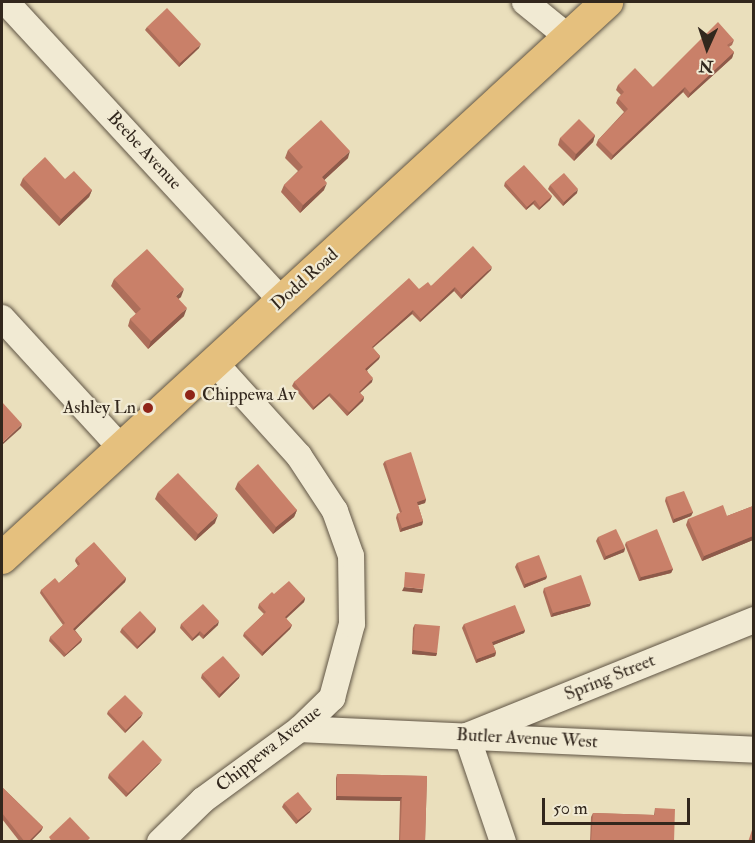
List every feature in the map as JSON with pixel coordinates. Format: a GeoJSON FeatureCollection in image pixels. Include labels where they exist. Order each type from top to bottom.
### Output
{"type":"FeatureCollection","features":[{"type":"Feature","properties":{"kind":"main road","name":"Dodd Road"},"geometry":{"type":"LineString","coordinates":[[2,558],[607,2]]}},
{"type":"Feature","properties":{"kind":"street","name":"Beebe Avenue"},"geometry":{"type":"LineString","coordinates":[[6,2],[282,301]]}},
{"type":"Feature","properties":{"kind":"street"},"geometry":{"type":"LineString","coordinates":[[525,2],[568,37]]}},
{"type":"Feature","properties":{"kind":"street"},"geometry":{"type":"LineString","coordinates":[[2,318],[121,448]]}},
{"type":"Feature","properties":{"kind":"street","name":"Chippewa Avenue"},"geometry":{"type":"LineString","coordinates":[[160,842],[203,800],[300,729],[332,698],[352,624],[351,556],[335,511],[299,456],[214,362]]}},
{"type":"Feature","properties":{"kind":"street","name":"Spring Street"},"geometry":{"type":"LineString","coordinates":[[467,736],[753,621]]}},
{"type":"Feature","properties":{"kind":"street","name":"Butler Avenue West"},"geometry":{"type":"LineString","coordinates":[[300,729],[753,750]]}},
{"type":"Feature","properties":{"kind":"street"},"geometry":{"type":"LineString","coordinates":[[467,736],[503,842]]}},
{"type":"Feature","properties":{"kind":"building"},"geometry":{"type":"Polygon","coordinates":[[[167,8],[201,44],[180,63],[147,27],[167,8]]]}},
{"type":"Feature","properties":{"kind":"building"},"geometry":{"type":"Polygon","coordinates":[[[718,22],[734,40],[727,45],[734,52],[690,93],[685,87],[613,155],[598,140],[628,109],[618,98],[624,92],[618,85],[635,68],[653,87],[718,22]]]}},
{"type":"Feature","properties":{"kind":"building"},"geometry":{"type":"Polygon","coordinates":[[[579,119],[595,135],[576,154],[560,138],[579,119]]]}},
{"type":"Feature","properties":{"kind":"building"},"geometry":{"type":"Polygon","coordinates":[[[321,120],[350,151],[322,177],[327,183],[303,205],[284,185],[303,167],[288,150],[321,120]]]}},
{"type":"Feature","properties":{"kind":"building"},"geometry":{"type":"Polygon","coordinates":[[[45,157],[65,179],[74,171],[92,190],[61,219],[23,178],[45,157]]]}},
{"type":"Feature","properties":{"kind":"building"},"geometry":{"type":"Polygon","coordinates":[[[524,165],[552,196],[540,207],[535,200],[527,207],[505,182],[524,165]]]}},
{"type":"Feature","properties":{"kind":"building"},"geometry":{"type":"Polygon","coordinates":[[[564,173],[578,189],[564,202],[550,185],[564,173]]]}},
{"type":"Feature","properties":{"kind":"building"},"geometry":{"type":"Polygon","coordinates":[[[473,246],[492,267],[462,295],[455,287],[421,319],[413,310],[372,347],[380,356],[365,369],[373,378],[359,392],[364,397],[349,412],[330,393],[314,407],[294,382],[409,278],[419,289],[428,282],[431,286],[473,246]]]}},
{"type":"Feature","properties":{"kind":"building"},"geometry":{"type":"Polygon","coordinates":[[[147,249],[184,289],[176,296],[187,308],[151,341],[130,319],[141,309],[114,279],[147,249]]]}},
{"type":"Feature","properties":{"kind":"building"},"geometry":{"type":"Polygon","coordinates":[[[2,402],[22,424],[2,443],[2,402]]]}},
{"type":"Feature","properties":{"kind":"building"},"geometry":{"type":"Polygon","coordinates":[[[411,452],[426,499],[417,502],[423,521],[402,528],[397,514],[402,512],[385,461],[411,452]]]}},
{"type":"Feature","properties":{"kind":"building"},"geometry":{"type":"Polygon","coordinates":[[[258,464],[297,510],[276,527],[238,482],[258,464]]]}},
{"type":"Feature","properties":{"kind":"building"},"geometry":{"type":"Polygon","coordinates":[[[178,473],[218,515],[198,534],[158,492],[178,473]]]}},
{"type":"Feature","properties":{"kind":"building"},"geometry":{"type":"Polygon","coordinates":[[[684,491],[693,512],[674,519],[666,497],[684,491]]]}},
{"type":"Feature","properties":{"kind":"building"},"geometry":{"type":"Polygon","coordinates":[[[723,505],[727,516],[753,506],[753,536],[704,556],[688,519],[723,505]]]}},
{"type":"Feature","properties":{"kind":"building"},"geometry":{"type":"Polygon","coordinates":[[[616,529],[625,548],[606,556],[598,537],[616,529]]]}},
{"type":"Feature","properties":{"kind":"building"},"geometry":{"type":"Polygon","coordinates":[[[657,529],[673,569],[641,577],[626,542],[657,529]]]}},
{"type":"Feature","properties":{"kind":"building"},"geometry":{"type":"Polygon","coordinates":[[[94,542],[126,578],[73,629],[82,639],[66,654],[50,637],[65,623],[41,590],[55,578],[59,583],[80,564],[76,558],[94,542]]]}},
{"type":"Feature","properties":{"kind":"building"},"geometry":{"type":"Polygon","coordinates":[[[539,555],[547,576],[525,584],[517,563],[539,555]]]}},
{"type":"Feature","properties":{"kind":"building"},"geometry":{"type":"Polygon","coordinates":[[[405,572],[425,574],[423,589],[404,587],[405,572]]]}},
{"type":"Feature","properties":{"kind":"building"},"geometry":{"type":"Polygon","coordinates":[[[581,575],[591,603],[553,613],[544,588],[581,575]]]}},
{"type":"Feature","properties":{"kind":"building"},"geometry":{"type":"Polygon","coordinates":[[[289,581],[305,598],[285,617],[292,625],[263,652],[244,633],[266,612],[259,604],[289,581]]]}},
{"type":"Feature","properties":{"kind":"building"},"geometry":{"type":"Polygon","coordinates":[[[203,604],[219,621],[204,635],[200,631],[193,638],[181,624],[203,604]]]}},
{"type":"Feature","properties":{"kind":"building"},"geometry":{"type":"Polygon","coordinates":[[[515,605],[525,630],[492,642],[496,652],[477,659],[464,624],[515,605]]]}},
{"type":"Feature","properties":{"kind":"building"},"geometry":{"type":"Polygon","coordinates":[[[140,611],[156,628],[138,646],[122,628],[140,611]]]}},
{"type":"Feature","properties":{"kind":"building"},"geometry":{"type":"Polygon","coordinates":[[[415,624],[440,626],[437,653],[413,650],[415,624]]]}},
{"type":"Feature","properties":{"kind":"building"},"geometry":{"type":"Polygon","coordinates":[[[223,656],[240,675],[220,694],[202,674],[223,656]]]}},
{"type":"Feature","properties":{"kind":"building"},"geometry":{"type":"Polygon","coordinates":[[[125,695],[143,713],[126,730],[108,711],[125,695]]]}},
{"type":"Feature","properties":{"kind":"building"},"geometry":{"type":"Polygon","coordinates":[[[143,740],[162,760],[128,793],[109,774],[143,740]]]}},
{"type":"Feature","properties":{"kind":"building"},"geometry":{"type":"Polygon","coordinates":[[[337,774],[427,776],[425,842],[400,842],[402,797],[337,796],[337,774]]]}},
{"type":"Feature","properties":{"kind":"building"},"geometry":{"type":"Polygon","coordinates":[[[2,787],[43,827],[28,842],[25,842],[2,813],[2,787]]]}},
{"type":"Feature","properties":{"kind":"building"},"geometry":{"type":"Polygon","coordinates":[[[298,792],[312,809],[298,820],[284,803],[298,792]]]}},
{"type":"Feature","properties":{"kind":"building"},"geometry":{"type":"Polygon","coordinates":[[[655,808],[675,809],[674,842],[591,841],[593,813],[655,815],[655,808]]]}},
{"type":"Feature","properties":{"kind":"building"},"geometry":{"type":"Polygon","coordinates":[[[70,817],[90,838],[86,842],[52,842],[49,837],[70,817]]]}},
{"type":"Feature","properties":{"kind":"building"},"geometry":{"type":"Polygon","coordinates":[[[752,830],[753,842],[748,842],[752,830]]]}},
{"type":"Feature","properties":{"kind":"place","name":"Chippewa Av"},"geometry":{"type":"Point","coordinates":[190,395]}},
{"type":"Feature","properties":{"kind":"place","name":"Ashley Ln"},"geometry":{"type":"Point","coordinates":[148,408]}}]}
